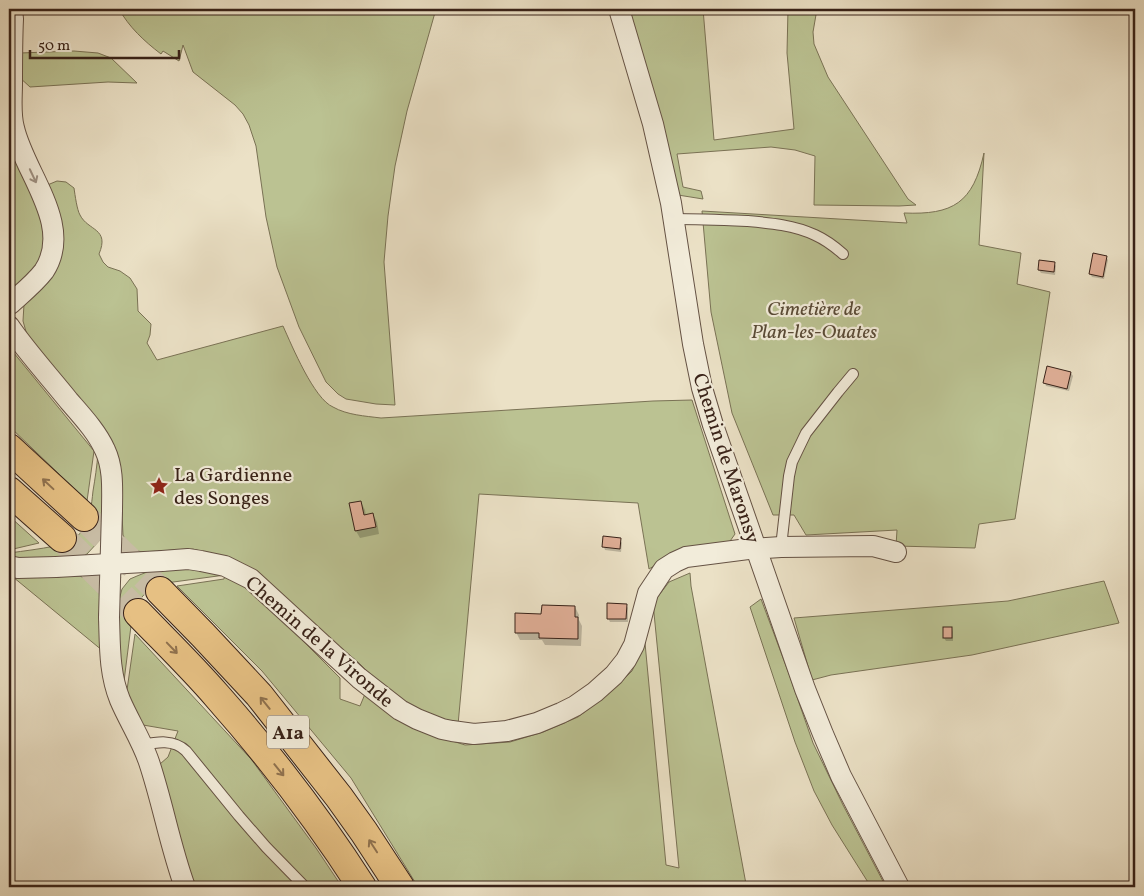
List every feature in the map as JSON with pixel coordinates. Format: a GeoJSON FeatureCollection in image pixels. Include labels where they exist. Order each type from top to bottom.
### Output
{"type":"FeatureCollection","features":[{"type":"Feature","properties":{"kind":"highway"},"geometry":{"type":"LineString","coordinates":[[9,448],[84,518]]}},
{"type":"Feature","properties":{"kind":"highway"},"geometry":{"type":"LineString","coordinates":[[9,491],[62,538]]}},
{"type":"Feature","properties":{"kind":"highway","name":"A1a"},"geometry":{"type":"LineString","coordinates":[[160,591],[259,695],[339,797],[400,887]]}},
{"type":"Feature","properties":{"kind":"highway","name":"A1a"},"geometry":{"type":"LineString","coordinates":[[138,613],[217,696],[253,738],[316,819],[362,887]]}},
{"type":"Feature","properties":{"kind":"street"},"geometry":{"type":"LineString","coordinates":[[9,305],[34,283],[45,269],[51,255],[54,230],[51,218],[23,155],[13,127],[12,9]]}},
{"type":"Feature","properties":{"kind":"street","name":"Chemin de Maronsy"},"geometry":{"type":"LineString","coordinates":[[619,9],[653,124],[674,220],[692,344],[713,425],[822,734],[841,776],[899,887]]}},
{"type":"Feature","properties":{"kind":"street"},"geometry":{"type":"LineString","coordinates":[[9,326],[87,423],[105,450],[111,468],[112,511],[109,617],[110,656],[113,677],[119,698],[150,766],[167,831],[185,887]]}},
{"type":"Feature","properties":{"kind":"street","name":"Chemin de la Vironde"},"geometry":{"type":"LineString","coordinates":[[9,566],[18,568],[56,567],[188,559],[225,566],[251,578],[359,678],[400,710],[417,719],[442,728],[474,734],[507,731],[537,723],[561,714],[595,692],[614,675],[626,660],[634,645],[648,593],[664,570],[686,557],[756,548],[781,547],[873,546],[896,552]]}},
{"type":"Feature","properties":{"kind":"lane"},"geometry":{"type":"LineString","coordinates":[[674,220],[710,219],[771,223],[798,228],[831,243],[843,254]]}},
{"type":"Feature","properties":{"kind":"lane"},"geometry":{"type":"LineString","coordinates":[[781,547],[792,462],[806,434],[853,374]]}},
{"type":"Feature","properties":{"kind":"lane"},"geometry":{"type":"LineString","coordinates":[[142,745],[165,742],[181,746],[249,828],[305,887]]}},
{"type":"Feature","properties":{"kind":"green space"},"geometry":{"type":"Polygon","coordinates":[[[119,9],[436,9],[407,111],[395,166],[388,216],[384,262],[395,405],[346,399],[326,382],[299,327],[277,267],[266,217],[256,146],[243,114],[235,105],[193,72],[183,45],[179,61],[163,51],[161,54],[137,33],[119,9]]]}},
{"type":"Feature","properties":{"kind":"green space"},"geometry":{"type":"Polygon","coordinates":[[[626,9],[703,9],[714,140],[794,129],[787,53],[788,9],[817,9],[813,32],[814,44],[828,77],[908,199],[916,205],[814,205],[815,156],[795,150],[771,147],[677,154],[683,187],[701,191],[703,199],[678,195],[626,9]]]}},
{"type":"Feature","properties":{"kind":"green space"},"geometry":{"type":"Polygon","coordinates":[[[74,51],[98,53],[111,58],[137,83],[108,82],[30,87],[18,76],[20,53],[74,51]]]}},
{"type":"Feature","properties":{"kind":"green space"},"geometry":{"type":"Polygon","coordinates":[[[9,141],[43,218],[44,246],[36,269],[18,286],[9,290],[9,141]]]}},
{"type":"Feature","properties":{"kind":"green space","name":"Cimetière de Plan-les-Ouates"},"geometry":{"type":"Polygon","coordinates":[[[984,153],[979,245],[1021,253],[1017,284],[1050,292],[1015,519],[979,524],[975,548],[896,546],[897,530],[806,535],[794,515],[773,515],[732,413],[711,312],[702,211],[907,223],[904,213],[936,212],[948,208],[967,194],[974,184],[984,153]]]}},
{"type":"Feature","properties":{"kind":"green space"},"geometry":{"type":"Polygon","coordinates":[[[57,181],[66,182],[74,188],[80,215],[100,234],[102,239],[99,254],[103,262],[108,267],[120,271],[130,278],[137,289],[138,311],[151,324],[147,343],[157,360],[283,326],[304,371],[318,394],[333,407],[356,415],[381,418],[692,400],[735,534],[728,544],[669,557],[649,569],[638,503],[479,494],[458,725],[431,718],[394,698],[358,662],[287,603],[227,558],[193,549],[141,552],[129,547],[123,535],[120,473],[111,439],[27,335],[23,321],[24,304],[56,268],[45,186],[57,181]]]}},
{"type":"Feature","properties":{"kind":"green space"},"geometry":{"type":"Polygon","coordinates":[[[9,347],[94,451],[87,501],[9,426],[9,347]]]}},
{"type":"Feature","properties":{"kind":"green space"},"geometry":{"type":"Polygon","coordinates":[[[98,453],[103,464],[106,527],[99,541],[87,554],[74,560],[9,560],[9,553],[66,543],[74,539],[85,527],[90,511],[98,453]]]}},
{"type":"Feature","properties":{"kind":"green space"},"geometry":{"type":"Polygon","coordinates":[[[9,516],[39,543],[9,550],[9,516]]]}},
{"type":"Feature","properties":{"kind":"green space"},"geometry":{"type":"Polygon","coordinates":[[[171,568],[219,570],[250,588],[340,678],[340,699],[360,706],[365,694],[412,728],[465,745],[510,742],[543,732],[578,717],[614,689],[632,671],[645,643],[666,865],[679,868],[653,603],[669,582],[690,573],[746,884],[758,887],[418,887],[351,778],[262,671],[177,586],[224,579],[225,575],[166,583],[149,589],[136,604],[132,618],[123,689],[119,674],[118,604],[122,589],[130,579],[152,570],[171,568]]]}},
{"type":"Feature","properties":{"kind":"green space"},"geometry":{"type":"Polygon","coordinates":[[[80,576],[96,588],[101,598],[103,651],[13,577],[80,576]]]}},
{"type":"Feature","properties":{"kind":"green space"},"geometry":{"type":"Polygon","coordinates":[[[1104,581],[1119,623],[972,655],[831,675],[812,680],[794,618],[1008,601],[1104,581]]]}},
{"type":"Feature","properties":{"kind":"green space"},"geometry":{"type":"Polygon","coordinates":[[[761,599],[813,743],[886,887],[871,887],[832,825],[814,791],[795,742],[750,607],[761,599]]]}},
{"type":"Feature","properties":{"kind":"green space"},"geometry":{"type":"Polygon","coordinates":[[[135,634],[251,759],[342,887],[193,887],[171,811],[160,764],[168,757],[178,731],[143,725],[129,702],[127,690],[135,634]]]}},
{"type":"Feature","properties":{"kind":"building"},"geometry":{"type":"Polygon","coordinates":[[[1093,253],[1107,256],[1103,277],[1089,274],[1093,253]]]}},
{"type":"Feature","properties":{"kind":"building"},"geometry":{"type":"Polygon","coordinates":[[[1039,260],[1055,262],[1054,272],[1038,270],[1039,260]]]}},
{"type":"Feature","properties":{"kind":"building"},"geometry":{"type":"Polygon","coordinates":[[[1047,366],[1071,372],[1067,389],[1043,383],[1047,366]]]}},
{"type":"Feature","properties":{"kind":"building"},"geometry":{"type":"Polygon","coordinates":[[[361,501],[364,515],[373,513],[376,527],[355,531],[349,503],[361,501]]]}},
{"type":"Feature","properties":{"kind":"building"},"geometry":{"type":"Polygon","coordinates":[[[603,536],[621,538],[620,549],[602,547],[603,536]]]}},
{"type":"Feature","properties":{"kind":"building"},"geometry":{"type":"Polygon","coordinates":[[[607,603],[627,604],[626,619],[607,619],[607,603]]]}},
{"type":"Feature","properties":{"kind":"building"},"geometry":{"type":"Polygon","coordinates":[[[542,605],[575,606],[575,617],[578,617],[578,639],[539,638],[539,633],[515,633],[515,613],[541,614],[542,605]]]}},
{"type":"Feature","properties":{"kind":"building"},"geometry":{"type":"Polygon","coordinates":[[[943,627],[952,627],[952,638],[943,638],[943,627]]]}},
{"type":"Feature","properties":{"kind":"tunnel"},"geometry":{"type":"LineString","coordinates":[[84,517],[160,591]]}},
{"type":"Feature","properties":{"kind":"tunnel"},"geometry":{"type":"LineString","coordinates":[[62,538],[138,613]]}},
{"type":"Feature","properties":{"kind":"place","name":"La Gardienne des Songes"},"geometry":{"type":"Point","coordinates":[159,486]}}]}
